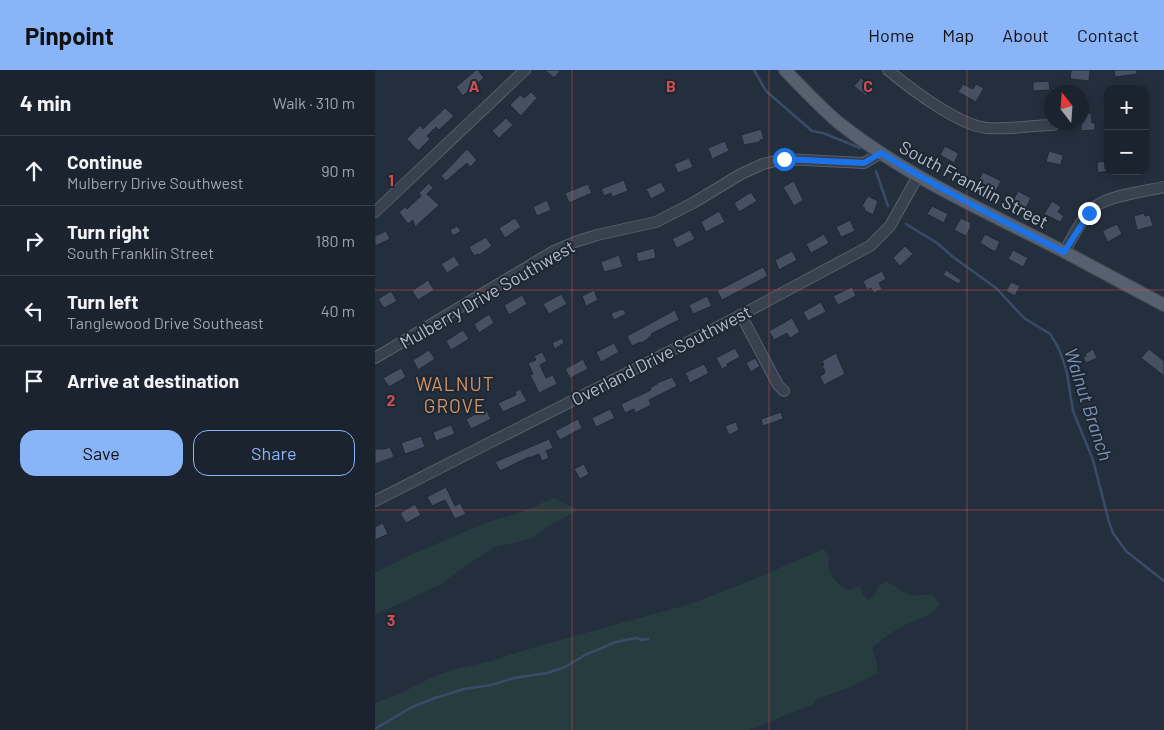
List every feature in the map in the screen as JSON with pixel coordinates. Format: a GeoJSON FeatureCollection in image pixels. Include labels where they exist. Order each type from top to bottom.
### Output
{"type":"FeatureCollection","features":[{"type":"Feature","properties":{"kind":"main road","name":"South Franklin Street"},"geometry":{"type":"LineString","coordinates":[[785,70],[801,88],[838,122],[881,153],[918,176],[989,215],[1164,305]]}},
{"type":"Feature","properties":{"kind":"street"},"geometry":{"type":"LineString","coordinates":[[375,212],[525,70]]}},
{"type":"Feature","properties":{"kind":"street"},"geometry":{"type":"LineString","coordinates":[[888,70],[952,115],[973,125],[990,128],[1044,125]]}},
{"type":"Feature","properties":{"kind":"street","name":"Mulberry Drive Southwest"},"geometry":{"type":"LineString","coordinates":[[375,358],[554,251],[597,235],[656,222],[693,203],[741,174],[763,164],[784,159],[864,163],[881,153]]}},
{"type":"Feature","properties":{"kind":"street","name":"Overland Drive Southwest"},"geometry":{"type":"LineString","coordinates":[[375,501],[741,315],[870,246],[891,226],[918,176]]}},
{"type":"Feature","properties":{"kind":"street"},"geometry":{"type":"LineString","coordinates":[[1064,252],[1089,213],[1098,205],[1109,200],[1164,187]]}},
{"type":"Feature","properties":{"kind":"street"},"geometry":{"type":"LineString","coordinates":[[741,315],[778,385],[784,391]]}},
{"type":"Feature","properties":{"kind":"green space"},"geometry":{"type":"Polygon","coordinates":[[[554,498],[578,510],[552,524],[531,539],[495,547],[441,584],[375,615],[375,573],[406,557],[485,523],[519,513],[554,498]]]}},
{"type":"Feature","properties":{"kind":"green space"},"geometry":{"type":"Polygon","coordinates":[[[824,549],[829,557],[830,572],[835,580],[848,590],[860,586],[862,594],[868,600],[875,596],[878,586],[887,582],[909,594],[932,595],[940,603],[928,615],[897,629],[872,648],[877,664],[877,673],[855,685],[815,700],[813,704],[749,730],[375,730],[375,703],[451,670],[487,662],[690,604],[824,549]]]}},
{"type":"Feature","properties":{"kind":"building"},"geometry":{"type":"Polygon","coordinates":[[[476,70],[484,78],[474,86],[471,93],[467,92],[463,96],[456,87],[476,70]]]}},
{"type":"Feature","properties":{"kind":"building"},"geometry":{"type":"Polygon","coordinates":[[[545,70],[561,70],[554,78],[545,70]]]}},
{"type":"Feature","properties":{"kind":"building"},"geometry":{"type":"Polygon","coordinates":[[[1071,70],[1090,70],[1089,81],[1070,79],[1071,70]]]}},
{"type":"Feature","properties":{"kind":"building"},"geometry":{"type":"Polygon","coordinates":[[[1114,70],[1137,70],[1137,74],[1115,77],[1114,70]]]}},
{"type":"Feature","properties":{"kind":"building"},"geometry":{"type":"Polygon","coordinates":[[[861,78],[873,89],[866,96],[854,86],[861,78]]]}},
{"type":"Feature","properties":{"kind":"building"},"geometry":{"type":"Polygon","coordinates":[[[1049,81],[1049,85],[1044,85],[1044,90],[1033,91],[1033,82],[1049,81]]]}},
{"type":"Feature","properties":{"kind":"building"},"geometry":{"type":"Polygon","coordinates":[[[963,84],[973,89],[976,84],[984,88],[976,102],[958,92],[963,84]]]}},
{"type":"Feature","properties":{"kind":"building"},"geometry":{"type":"Polygon","coordinates":[[[531,92],[537,98],[521,116],[510,105],[520,95],[524,98],[531,92]]]}},
{"type":"Feature","properties":{"kind":"building"},"geometry":{"type":"Polygon","coordinates":[[[445,108],[454,116],[439,130],[436,127],[427,136],[430,139],[418,151],[407,139],[420,125],[423,129],[445,108]]]}},
{"type":"Feature","properties":{"kind":"building"},"geometry":{"type":"Polygon","coordinates":[[[1089,113],[1091,113],[1092,123],[1095,123],[1095,130],[1081,131],[1089,130],[1089,113]]]}},
{"type":"Feature","properties":{"kind":"building"},"geometry":{"type":"Polygon","coordinates":[[[506,118],[513,125],[499,138],[492,131],[506,118]]]}},
{"type":"Feature","properties":{"kind":"building"},"geometry":{"type":"Polygon","coordinates":[[[761,129],[764,139],[760,140],[760,142],[744,145],[741,135],[761,129]]]}},
{"type":"Feature","properties":{"kind":"building"},"geometry":{"type":"Polygon","coordinates":[[[725,141],[729,151],[712,159],[708,148],[725,141]]]}},
{"type":"Feature","properties":{"kind":"building"},"geometry":{"type":"Polygon","coordinates":[[[945,146],[958,153],[954,163],[940,155],[945,146]]]}},
{"type":"Feature","properties":{"kind":"building"},"geometry":{"type":"Polygon","coordinates":[[[467,149],[477,160],[470,167],[467,163],[446,181],[441,176],[467,149]]]}},
{"type":"Feature","properties":{"kind":"building"},"geometry":{"type":"Polygon","coordinates":[[[1049,151],[1063,155],[1061,165],[1046,162],[1049,151]]]}},
{"type":"Feature","properties":{"kind":"building"},"geometry":{"type":"Polygon","coordinates":[[[689,158],[693,167],[678,173],[674,164],[689,158]]]}},
{"type":"Feature","properties":{"kind":"building"},"geometry":{"type":"Polygon","coordinates":[[[1104,161],[1104,172],[1098,173],[1097,162],[1104,161]]]}},
{"type":"Feature","properties":{"kind":"building"},"geometry":{"type":"Polygon","coordinates":[[[983,172],[1001,181],[996,191],[978,181],[983,172]]]}},
{"type":"Feature","properties":{"kind":"building"},"geometry":{"type":"Polygon","coordinates":[[[624,180],[628,191],[612,197],[611,193],[604,196],[601,189],[624,180]]]}},
{"type":"Feature","properties":{"kind":"building"},"geometry":{"type":"Polygon","coordinates":[[[794,181],[803,200],[794,206],[783,187],[794,181]]]}},
{"type":"Feature","properties":{"kind":"building"},"geometry":{"type":"Polygon","coordinates":[[[661,182],[666,191],[651,199],[646,189],[661,182]]]}},
{"type":"Feature","properties":{"kind":"building"},"geometry":{"type":"Polygon","coordinates":[[[429,183],[433,188],[427,194],[439,205],[415,227],[413,220],[408,224],[399,212],[405,207],[407,209],[421,196],[419,193],[429,183]]]}},
{"type":"Feature","properties":{"kind":"building"},"geometry":{"type":"Polygon","coordinates":[[[588,184],[592,193],[569,203],[565,193],[588,184]]]}},
{"type":"Feature","properties":{"kind":"building"},"geometry":{"type":"Polygon","coordinates":[[[1018,191],[1031,198],[1026,208],[1013,201],[1018,191]]]}},
{"type":"Feature","properties":{"kind":"building"},"geometry":{"type":"Polygon","coordinates":[[[751,192],[757,201],[739,212],[734,203],[751,192]]]}},
{"type":"Feature","properties":{"kind":"building"},"geometry":{"type":"Polygon","coordinates":[[[868,196],[878,201],[873,215],[864,210],[865,208],[862,206],[868,196]]]}},
{"type":"Feature","properties":{"kind":"building"},"geometry":{"type":"Polygon","coordinates":[[[547,200],[551,210],[537,216],[533,207],[547,200]]]}},
{"type":"Feature","properties":{"kind":"building"},"geometry":{"type":"Polygon","coordinates":[[[1052,201],[1061,207],[1058,212],[1064,216],[1060,222],[1044,214],[1052,201]]]}},
{"type":"Feature","properties":{"kind":"building"},"geometry":{"type":"Polygon","coordinates":[[[932,206],[948,214],[944,223],[927,214],[932,206]]]}},
{"type":"Feature","properties":{"kind":"building"},"geometry":{"type":"Polygon","coordinates":[[[719,211],[725,222],[706,232],[701,222],[719,211]]]}},
{"type":"Feature","properties":{"kind":"building"},"geometry":{"type":"Polygon","coordinates":[[[1144,213],[1145,216],[1150,215],[1153,226],[1137,230],[1134,216],[1144,213]]]}},
{"type":"Feature","properties":{"kind":"building"},"geometry":{"type":"Polygon","coordinates":[[[515,218],[521,227],[505,238],[499,228],[515,218]]]}},
{"type":"Feature","properties":{"kind":"building"},"geometry":{"type":"Polygon","coordinates":[[[961,218],[971,223],[966,236],[954,230],[961,218]]]}},
{"type":"Feature","properties":{"kind":"building"},"geometry":{"type":"Polygon","coordinates":[[[850,220],[855,231],[841,237],[836,227],[850,220]]]}},
{"type":"Feature","properties":{"kind":"building"},"geometry":{"type":"Polygon","coordinates":[[[1117,224],[1122,234],[1108,242],[1102,231],[1117,224]]]}},
{"type":"Feature","properties":{"kind":"building"},"geometry":{"type":"Polygon","coordinates":[[[457,226],[461,231],[453,236],[450,230],[457,226]]]}},
{"type":"Feature","properties":{"kind":"building"},"geometry":{"type":"Polygon","coordinates":[[[690,230],[695,239],[677,248],[672,239],[690,230]]]}},
{"type":"Feature","properties":{"kind":"building"},"geometry":{"type":"Polygon","coordinates":[[[386,231],[390,239],[375,246],[375,236],[386,231]]]}},
{"type":"Feature","properties":{"kind":"building"},"geometry":{"type":"Polygon","coordinates":[[[824,234],[829,243],[811,253],[806,244],[824,234]]]}},
{"type":"Feature","properties":{"kind":"building"},"geometry":{"type":"Polygon","coordinates":[[[985,234],[1000,242],[995,252],[980,243],[985,234]]]}},
{"type":"Feature","properties":{"kind":"building"},"geometry":{"type":"Polygon","coordinates":[[[486,237],[492,246],[479,255],[474,256],[469,247],[486,237]]]}},
{"type":"Feature","properties":{"kind":"building"},"geometry":{"type":"Polygon","coordinates":[[[905,246],[913,254],[900,266],[893,258],[905,246]]]}},
{"type":"Feature","properties":{"kind":"building"},"geometry":{"type":"Polygon","coordinates":[[[654,248],[656,258],[638,262],[636,253],[654,248]]]}},
{"type":"Feature","properties":{"kind":"building"},"geometry":{"type":"Polygon","coordinates":[[[1013,250],[1028,258],[1023,267],[1008,259],[1013,250]]]}},
{"type":"Feature","properties":{"kind":"building"},"geometry":{"type":"Polygon","coordinates":[[[792,251],[797,260],[779,270],[775,260],[792,251]]]}},
{"type":"Feature","properties":{"kind":"building"},"geometry":{"type":"Polygon","coordinates":[[[619,255],[623,267],[604,272],[601,262],[619,255]]]}},
{"type":"Feature","properties":{"kind":"building"},"geometry":{"type":"Polygon","coordinates":[[[454,256],[460,265],[447,273],[441,264],[454,256]]]}},
{"type":"Feature","properties":{"kind":"building"},"geometry":{"type":"Polygon","coordinates":[[[763,267],[768,276],[722,300],[717,291],[763,267]]]}},
{"type":"Feature","properties":{"kind":"building"},"geometry":{"type":"Polygon","coordinates":[[[946,270],[961,280],[959,284],[943,275],[946,270]]]}},
{"type":"Feature","properties":{"kind":"building"},"geometry":{"type":"Polygon","coordinates":[[[882,271],[886,279],[879,283],[882,289],[874,293],[871,288],[867,290],[863,281],[882,271]]]}},
{"type":"Feature","properties":{"kind":"building"},"geometry":{"type":"Polygon","coordinates":[[[428,280],[434,290],[418,300],[412,291],[428,280]]]}},
{"type":"Feature","properties":{"kind":"building"},"geometry":{"type":"Polygon","coordinates":[[[1011,282],[1020,286],[1015,296],[1006,291],[1011,282]]]}},
{"type":"Feature","properties":{"kind":"building"},"geometry":{"type":"Polygon","coordinates":[[[852,287],[856,296],[838,305],[833,296],[852,287]]]}},
{"type":"Feature","properties":{"kind":"building"},"geometry":{"type":"Polygon","coordinates":[[[594,290],[598,300],[586,306],[582,296],[594,290]]]}},
{"type":"Feature","properties":{"kind":"building"},"geometry":{"type":"Polygon","coordinates":[[[391,291],[397,301],[384,308],[378,299],[391,291]]]}},
{"type":"Feature","properties":{"kind":"building"},"geometry":{"type":"Polygon","coordinates":[[[561,294],[567,304],[549,314],[543,304],[561,294]]]}},
{"type":"Feature","properties":{"kind":"building"},"geometry":{"type":"Polygon","coordinates":[[[522,295],[527,304],[509,315],[504,305],[522,295]]]}},
{"type":"Feature","properties":{"kind":"building"},"geometry":{"type":"Polygon","coordinates":[[[707,296],[712,306],[693,314],[689,305],[707,296]]]}},
{"type":"Feature","properties":{"kind":"building"},"geometry":{"type":"Polygon","coordinates":[[[821,302],[826,312],[808,321],[803,312],[821,302]]]}},
{"type":"Feature","properties":{"kind":"building"},"geometry":{"type":"Polygon","coordinates":[[[623,309],[626,314],[614,320],[611,313],[623,309]]]}},
{"type":"Feature","properties":{"kind":"building"},"geometry":{"type":"Polygon","coordinates":[[[675,310],[679,320],[651,334],[648,339],[641,343],[632,346],[627,336],[675,310]]]}},
{"type":"Feature","properties":{"kind":"building"},"geometry":{"type":"Polygon","coordinates":[[[489,314],[494,323],[479,333],[474,324],[489,314]]]}},
{"type":"Feature","properties":{"kind":"building"},"geometry":{"type":"Polygon","coordinates":[[[792,318],[800,332],[790,338],[787,333],[774,340],[769,331],[792,318]]]}},
{"type":"Feature","properties":{"kind":"building"},"geometry":{"type":"Polygon","coordinates":[[[463,330],[469,339],[451,350],[446,341],[463,330]]]}},
{"type":"Feature","properties":{"kind":"building"},"geometry":{"type":"Polygon","coordinates":[[[562,338],[564,343],[555,349],[552,343],[562,338]]]}},
{"type":"Feature","properties":{"kind":"building"},"geometry":{"type":"Polygon","coordinates":[[[614,343],[619,352],[601,362],[596,352],[614,343]]]}},
{"type":"Feature","properties":{"kind":"building"},"geometry":{"type":"Polygon","coordinates":[[[735,348],[740,357],[722,369],[716,358],[735,348]]]}},
{"type":"Feature","properties":{"kind":"building"},"geometry":{"type":"Polygon","coordinates":[[[1093,349],[1097,358],[1086,363],[1083,357],[1093,349]]]}},
{"type":"Feature","properties":{"kind":"building"},"geometry":{"type":"Polygon","coordinates":[[[1149,349],[1164,361],[1164,376],[1141,358],[1149,349]]]}},
{"type":"Feature","properties":{"kind":"building"},"geometry":{"type":"Polygon","coordinates":[[[429,350],[435,359],[418,370],[413,360],[429,350]]]}},
{"type":"Feature","properties":{"kind":"building"},"geometry":{"type":"Polygon","coordinates":[[[542,352],[547,361],[540,365],[546,378],[553,375],[557,384],[539,393],[530,375],[533,374],[528,363],[536,360],[534,356],[542,352]]]}},
{"type":"Feature","properties":{"kind":"building"},"geometry":{"type":"Polygon","coordinates":[[[836,353],[845,374],[824,385],[820,376],[825,371],[822,361],[836,353]]]}},
{"type":"Feature","properties":{"kind":"building"},"geometry":{"type":"Polygon","coordinates":[[[755,358],[760,366],[751,372],[746,363],[755,358]]]}},
{"type":"Feature","properties":{"kind":"building"},"geometry":{"type":"Polygon","coordinates":[[[583,359],[588,369],[570,378],[565,369],[583,359]]]}},
{"type":"Feature","properties":{"kind":"building"},"geometry":{"type":"Polygon","coordinates":[[[704,364],[709,373],[690,383],[685,373],[704,364]]]}},
{"type":"Feature","properties":{"kind":"building"},"geometry":{"type":"Polygon","coordinates":[[[401,368],[406,377],[389,387],[383,378],[401,368]]]}},
{"type":"Feature","properties":{"kind":"building"},"geometry":{"type":"Polygon","coordinates":[[[672,377],[677,386],[649,400],[651,405],[635,413],[634,409],[625,413],[621,404],[651,390],[650,388],[657,383],[672,377]]]}},
{"type":"Feature","properties":{"kind":"building"},"geometry":{"type":"Polygon","coordinates":[[[520,389],[527,401],[503,412],[498,403],[516,395],[515,392],[520,389]]]}},
{"type":"Feature","properties":{"kind":"building"},"geometry":{"type":"Polygon","coordinates":[[[486,409],[491,419],[471,429],[466,419],[486,409]]]}},
{"type":"Feature","properties":{"kind":"building"},"geometry":{"type":"Polygon","coordinates":[[[610,409],[615,418],[596,427],[592,418],[610,409]]]}},
{"type":"Feature","properties":{"kind":"building"},"geometry":{"type":"Polygon","coordinates":[[[781,412],[783,419],[763,426],[761,419],[781,412]]]}},
{"type":"Feature","properties":{"kind":"building"},"geometry":{"type":"Polygon","coordinates":[[[578,419],[582,428],[560,440],[555,431],[578,419]]]}},
{"type":"Feature","properties":{"kind":"building"},"geometry":{"type":"Polygon","coordinates":[[[736,422],[739,430],[729,435],[725,426],[736,422]]]}},
{"type":"Feature","properties":{"kind":"building"},"geometry":{"type":"Polygon","coordinates":[[[451,425],[455,434],[436,441],[433,432],[451,425]]]}},
{"type":"Feature","properties":{"kind":"building"},"geometry":{"type":"Polygon","coordinates":[[[421,436],[425,447],[405,454],[401,443],[421,436]]]}},
{"type":"Feature","properties":{"kind":"building"},"geometry":{"type":"Polygon","coordinates":[[[549,439],[553,448],[546,451],[549,458],[542,461],[539,454],[500,471],[495,462],[549,439]]]}},
{"type":"Feature","properties":{"kind":"building"},"geometry":{"type":"Polygon","coordinates":[[[390,447],[394,457],[375,464],[375,449],[390,447]]]}},
{"type":"Feature","properties":{"kind":"building"},"geometry":{"type":"Polygon","coordinates":[[[584,464],[589,474],[580,479],[574,469],[584,464]]]}},
{"type":"Feature","properties":{"kind":"building"},"geometry":{"type":"Polygon","coordinates":[[[446,487],[455,506],[460,503],[466,514],[455,519],[445,500],[432,506],[427,497],[446,487]]]}},
{"type":"Feature","properties":{"kind":"building"},"geometry":{"type":"Polygon","coordinates":[[[415,504],[421,515],[406,523],[400,513],[415,504]]]}},
{"type":"Feature","properties":{"kind":"building"},"geometry":{"type":"Polygon","coordinates":[[[383,523],[388,534],[375,540],[375,527],[383,523]]]}},
{"type":"Feature","properties":{"kind":"waterway","name":"Walnut Branch"},"geometry":{"type":"LineString","coordinates":[[754,70],[766,91],[812,131],[823,133],[860,148]]}},
{"type":"Feature","properties":{"kind":"waterway","name":"Walnut Branch"},"geometry":{"type":"LineString","coordinates":[[876,171],[888,206]]}},
{"type":"Feature","properties":{"kind":"waterway","name":"Walnut Branch"},"geometry":{"type":"LineString","coordinates":[[906,224],[937,243],[996,288],[1024,318],[1050,334],[1063,360],[1073,411],[1093,460],[1113,533],[1126,551],[1164,581]]}},
{"type":"Feature","properties":{"kind":"waterway"},"geometry":{"type":"LineString","coordinates":[[375,729],[412,707],[435,698],[464,689],[547,673],[565,667],[585,655],[616,642],[636,638],[648,639]]}},
{"type":"Feature","properties":{"kind":"district","name":"WALNUT GROVE"},"geometry":{"type":"Point","coordinates":[455,394]}},
{"type":"Feature","properties":{"kind":"route"},"geometry":{"type":"LineString","coordinates":[[784,159],[864,163],[881,153],[918,176],[989,215],[1064,252],[1089,213]]}}]}
